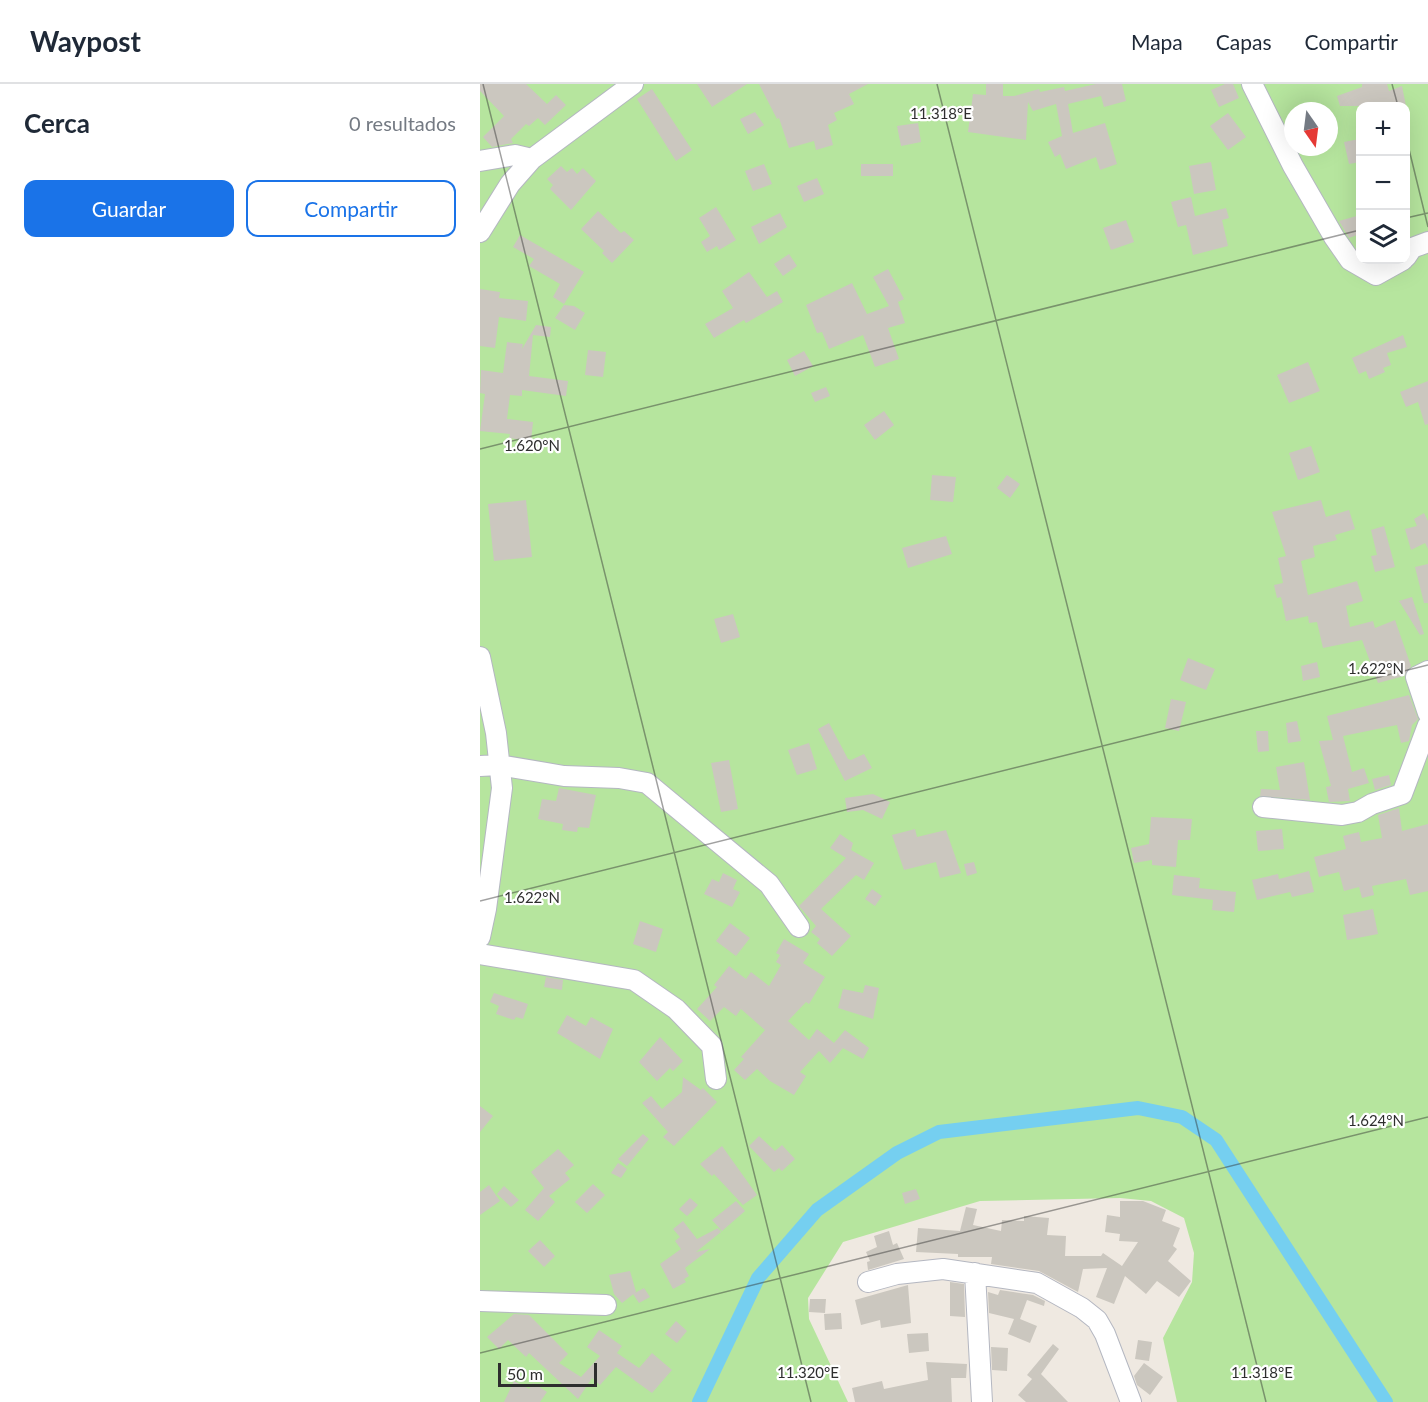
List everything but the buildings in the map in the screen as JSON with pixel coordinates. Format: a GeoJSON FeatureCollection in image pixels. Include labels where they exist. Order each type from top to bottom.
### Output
{"type":"FeatureCollection","features":[{"type":"Feature","properties":{"kind":"street"},"geometry":{"type":"LineString","coordinates":[[1252,84],[1293,166],[1350,260],[1356,263]]}},
{"type":"Feature","properties":{"kind":"street"},"geometry":{"type":"LineString","coordinates":[[480,229],[510,184],[532,159],[625,86]]}},
{"type":"Feature","properties":{"kind":"street"},"geometry":{"type":"LineString","coordinates":[[480,161],[516,154],[532,159]]}},
{"type":"Feature","properties":{"kind":"street"},"geometry":{"type":"LineString","coordinates":[[1410,250],[1428,242]]}},
{"type":"Feature","properties":{"kind":"street"},"geometry":{"type":"LineString","coordinates":[[1357,264],[1376,275],[1394,264]]}},
{"type":"Feature","properties":{"kind":"street"},"geometry":{"type":"LineString","coordinates":[[480,657],[496,733],[490,766],[502,788],[486,909],[480,937]]}},
{"type":"Feature","properties":{"kind":"street"},"geometry":{"type":"LineString","coordinates":[[1428,671],[1416,677],[1428,712]]}},
{"type":"Feature","properties":{"kind":"street"},"geometry":{"type":"LineString","coordinates":[[1263,807],[1342,814],[1358,812],[1372,804],[1402,794],[1428,724]]}},
{"type":"Feature","properties":{"kind":"street"},"geometry":{"type":"LineString","coordinates":[[490,766],[564,776],[647,783],[769,884],[799,927]]}},
{"type":"Feature","properties":{"kind":"street"},"geometry":{"type":"LineString","coordinates":[[480,954],[634,980],[676,1009],[712,1046],[716,1079]]}},
{"type":"Feature","properties":{"kind":"street"},"geometry":{"type":"LineString","coordinates":[[868,1282],[897,1274],[943,1269],[1037,1283],[1090,1314],[1106,1334],[1131,1402]]}},
{"type":"Feature","properties":{"kind":"street"},"geometry":{"type":"LineString","coordinates":[[975,1273],[982,1402]]}},
{"type":"Feature","properties":{"kind":"street"},"geometry":{"type":"LineString","coordinates":[[480,1301],[606,1305]]}},
{"type":"Feature","properties":{"kind":"green space"},"geometry":{"type":"Polygon","coordinates":[[[480,84],[1428,84],[1428,1402],[1177,1402],[1163,1338],[1192,1282],[1194,1253],[1184,1218],[1151,1201],[1120,1198],[980,1201],[843,1242],[808,1298],[809,1319],[848,1402],[480,1402],[480,84]]]}},
{"type":"Feature","properties":{"kind":"waterway"},"geometry":{"type":"LineString","coordinates":[[699,1402],[758,1278],[817,1210],[897,1153],[939,1132],[1138,1108],[1182,1117],[1216,1140],[1386,1402]]}}]}
